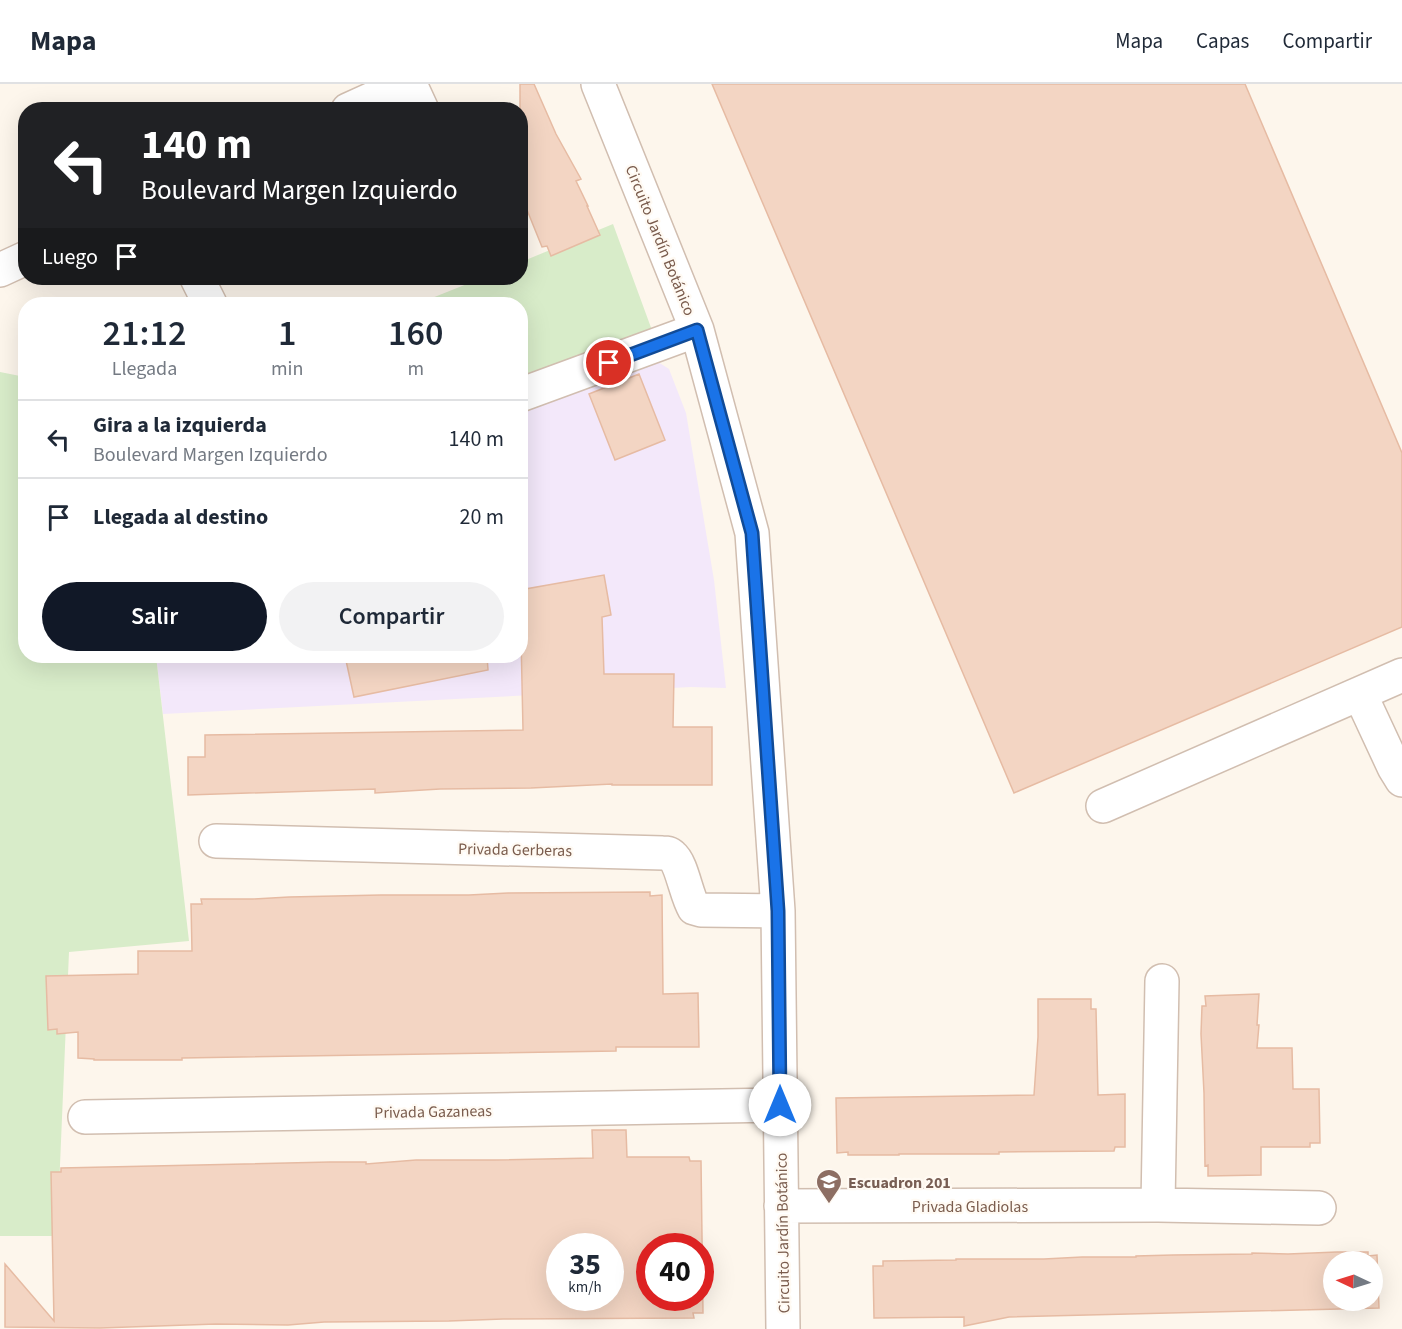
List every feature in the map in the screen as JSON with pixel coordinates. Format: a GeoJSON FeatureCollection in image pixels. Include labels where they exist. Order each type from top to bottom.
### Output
{"type":"FeatureCollection","features":[{"type":"Feature","properties":{"kind":"street"},"geometry":{"type":"LineString","coordinates":[[366,102],[405,84]]}},
{"type":"Feature","properties":{"kind":"street"},"geometry":{"type":"LineString","coordinates":[[410,84],[418,102]]}},
{"type":"Feature","properties":{"kind":"street","name":"Circuito Jardín Botánico"},"geometry":{"type":"LineString","coordinates":[[598,84],[697,330],[752,533],[778,911],[783,1329]]}},
{"type":"Feature","properties":{"kind":"street"},"geometry":{"type":"LineString","coordinates":[[0,270],[18,262]]}},
{"type":"Feature","properties":{"kind":"street"},"geometry":{"type":"LineString","coordinates":[[528,392],[697,330]]}},
{"type":"Feature","properties":{"kind":"street"},"geometry":{"type":"LineString","coordinates":[[1103,806],[1402,675]]}},
{"type":"Feature","properties":{"kind":"street"},"geometry":{"type":"LineString","coordinates":[[1360,694],[1402,780]]}},
{"type":"Feature","properties":{"kind":"street","name":"Privada Gerberas"},"geometry":{"type":"LineString","coordinates":[[216,841],[663,853],[669,854],[676,862],[694,908],[778,911]]}},
{"type":"Feature","properties":{"kind":"street"},"geometry":{"type":"LineString","coordinates":[[1158,1205],[1162,981]]}},
{"type":"Feature","properties":{"kind":"street","name":"Privada Gazaneas"},"geometry":{"type":"LineString","coordinates":[[86,1117],[780,1105]]}},
{"type":"Feature","properties":{"kind":"street","name":"Privada Gladiolas"},"geometry":{"type":"LineString","coordinates":[[781,1206],[1158,1205],[1319,1208]]}},
{"type":"Feature","properties":{"kind":"shaded area"},"geometry":{"type":"Polygon","coordinates":[[[646,361],[658,362],[669,369],[686,413],[714,580],[726,688],[691,687],[163,714],[157,663],[528,663],[528,407],[646,361]]]}},
{"type":"Feature","properties":{"kind":"green space"},"geometry":{"type":"Polygon","coordinates":[[[613,224],[653,333],[528,388],[528,297],[434,297],[464,285],[528,285],[528,259],[613,224]]]}},
{"type":"Feature","properties":{"kind":"green space"},"geometry":{"type":"Polygon","coordinates":[[[0,372],[18,376],[18,663],[157,663],[189,941],[69,952],[57,1236],[0,1236],[0,372]]]}},
{"type":"Feature","properties":{"kind":"building"},"geometry":{"type":"Polygon","coordinates":[[[520,84],[534,84],[556,134],[581,179],[576,181],[600,235],[551,256],[547,246],[542,247],[528,212],[528,102],[520,102],[520,84]]]}},
{"type":"Feature","properties":{"kind":"building"},"geometry":{"type":"Polygon","coordinates":[[[712,84],[1245,84],[1402,453],[1402,627],[1014,793],[712,84]]]}},
{"type":"Feature","properties":{"kind":"building"},"geometry":{"type":"Polygon","coordinates":[[[639,374],[665,440],[615,460],[589,394],[639,374]]]}},
{"type":"Feature","properties":{"kind":"building"},"geometry":{"type":"Polygon","coordinates":[[[604,575],[611,615],[602,617],[604,674],[674,674],[673,727],[712,727],[712,785],[612,784],[375,793],[375,789],[188,795],[188,757],[205,757],[205,735],[523,730],[522,663],[528,663],[528,589],[604,575]]]}},
{"type":"Feature","properties":{"kind":"building"},"geometry":{"type":"Polygon","coordinates":[[[347,663],[488,663],[488,670],[354,697],[347,663]]]}},
{"type":"Feature","properties":{"kind":"building"},"geometry":{"type":"Polygon","coordinates":[[[650,892],[650,896],[662,895],[663,994],[698,993],[699,1047],[616,1047],[616,1051],[94,1060],[78,1058],[78,1032],[57,1034],[57,1029],[48,1030],[46,976],[138,974],[138,951],[192,951],[191,904],[202,904],[201,899],[650,892]]]}},
{"type":"Feature","properties":{"kind":"building"},"geometry":{"type":"Polygon","coordinates":[[[1259,994],[1257,1048],[1292,1048],[1293,1089],[1319,1089],[1320,1143],[1310,1143],[1310,1147],[1261,1147],[1261,1175],[1208,1176],[1208,1165],[1205,1166],[1202,1006],[1206,1006],[1205,996],[1259,994]]]}},
{"type":"Feature","properties":{"kind":"building"},"geometry":{"type":"Polygon","coordinates":[[[1038,999],[1091,999],[1091,1009],[1096,1009],[1098,1095],[1125,1094],[1125,1147],[1115,1147],[1114,1151],[999,1152],[999,1154],[848,1155],[848,1152],[837,1153],[836,1098],[1034,1095],[1038,999]]]}},
{"type":"Feature","properties":{"kind":"building"},"geometry":{"type":"Polygon","coordinates":[[[592,1130],[626,1130],[627,1157],[689,1157],[690,1161],[701,1161],[702,1233],[636,1233],[636,1311],[703,1311],[703,1313],[693,1313],[694,1318],[324,1322],[288,1325],[216,1324],[100,1328],[5,1327],[5,1264],[54,1321],[51,1172],[61,1172],[61,1168],[593,1158],[592,1130]]]}},
{"type":"Feature","properties":{"kind":"building"},"geometry":{"type":"Polygon","coordinates":[[[1323,1253],[1323,1309],[1009,1317],[964,1326],[964,1317],[874,1318],[873,1266],[883,1266],[883,1261],[1323,1253]]]}},
{"type":"Feature","properties":{"kind":"place","name":"Escuadron 201"},"geometry":{"type":"Point","coordinates":[829,1205]}},
{"type":"Feature","properties":{"kind":"route"},"geometry":{"type":"LineString","coordinates":[[609,363],[697,330],[752,533],[778,911],[780,1105]]}}]}
